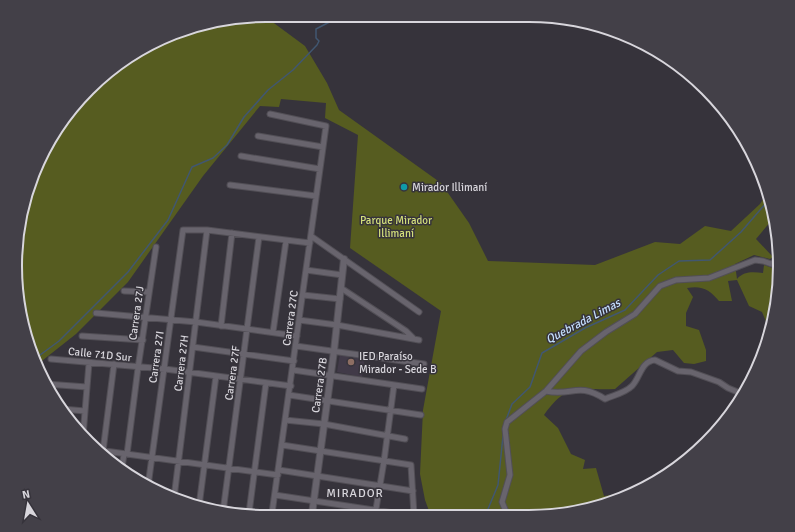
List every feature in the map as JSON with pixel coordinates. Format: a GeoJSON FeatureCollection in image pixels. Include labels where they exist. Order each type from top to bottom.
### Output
{"type":"FeatureCollection","features":[{"type":"Feature","properties":{"kind":"street","name":"Carrera 27C"},"geometry":{"type":"LineString","coordinates":[[270,114],[326,126],[272,510]]}},
{"type":"Feature","properties":{"kind":"street"},"geometry":{"type":"LineString","coordinates":[[258,136],[323,148]]}},
{"type":"Feature","properties":{"kind":"street"},"geometry":{"type":"LineString","coordinates":[[241,156],[320,169]]}},
{"type":"Feature","properties":{"kind":"street"},"geometry":{"type":"LineString","coordinates":[[230,185],[316,196]]}},
{"type":"Feature","properties":{"kind":"street","name":"Carrera 27I"},"geometry":{"type":"LineString","coordinates":[[149,480],[183,230],[207,230]]}},
{"type":"Feature","properties":{"kind":"street"},"geometry":{"type":"LineString","coordinates":[[207,230],[310,243]]}},
{"type":"Feature","properties":{"kind":"street","name":"Carrera 27H"},"geometry":{"type":"LineString","coordinates":[[175,492],[207,230]]}},
{"type":"Feature","properties":{"kind":"street"},"geometry":{"type":"LineString","coordinates":[[221,326],[232,233]]}},
{"type":"Feature","properties":{"kind":"street"},"geometry":{"type":"LineString","coordinates":[[311,236],[419,312]]}},
{"type":"Feature","properties":{"kind":"street","name":"Carrera 27F"},"geometry":{"type":"LineString","coordinates":[[224,506],[259,237]]}},
{"type":"Feature","properties":{"kind":"street"},"geometry":{"type":"LineString","coordinates":[[273,332],[286,241]]}},
{"type":"Feature","properties":{"kind":"street","name":"Carrera 27J"},"geometry":{"type":"LineString","coordinates":[[123,464],[143,340],[156,246]]}},
{"type":"Feature","properties":{"kind":"street","name":"Carrera 27B"},"geometry":{"type":"LineString","coordinates":[[313,510],[331,376],[344,259]]}},
{"type":"Feature","properties":{"kind":"street"},"geometry":{"type":"LineString","coordinates":[[505,510],[502,502],[510,475],[505,429],[507,422],[546,391],[581,351],[606,332],[635,314],[654,291],[668,282],[709,278],[755,260],[773,264]]}},
{"type":"Feature","properties":{"kind":"street"},"geometry":{"type":"LineString","coordinates":[[306,270],[342,275]]}},
{"type":"Feature","properties":{"kind":"street"},"geometry":{"type":"LineString","coordinates":[[341,288],[406,331],[413,338]]}},
{"type":"Feature","properties":{"kind":"street"},"geometry":{"type":"LineString","coordinates":[[124,291],[149,292]]}},
{"type":"Feature","properties":{"kind":"street"},"geometry":{"type":"LineString","coordinates":[[303,295],[340,299]]}},
{"type":"Feature","properties":{"kind":"street"},"geometry":{"type":"LineString","coordinates":[[96,313],[146,316],[297,336]]}},
{"type":"Feature","properties":{"kind":"street"},"geometry":{"type":"LineString","coordinates":[[299,320],[337,325],[419,340]]}},
{"type":"Feature","properties":{"kind":"street"},"geometry":{"type":"LineString","coordinates":[[82,336],[143,340]]}},
{"type":"Feature","properties":{"kind":"street"},"geometry":{"type":"LineString","coordinates":[[296,346],[424,364]]}},
{"type":"Feature","properties":{"kind":"street"},"geometry":{"type":"LineString","coordinates":[[193,347],[294,361]]}},
{"type":"Feature","properties":{"kind":"street","name":"Calle 71D Sur"},"geometry":{"type":"LineString","coordinates":[[51,359],[114,364],[138,368],[165,369],[290,386]]}},
{"type":"Feature","properties":{"kind":"street"},"geometry":{"type":"LineString","coordinates":[[546,391],[557,394],[576,389],[592,390],[605,398],[621,393],[632,385],[646,363],[655,360],[678,371],[691,372],[719,382],[738,392]]}},
{"type":"Feature","properties":{"kind":"street"},"geometry":{"type":"LineString","coordinates":[[83,427],[90,363]]}},
{"type":"Feature","properties":{"kind":"street"},"geometry":{"type":"LineString","coordinates":[[101,445],[114,364]]}},
{"type":"Feature","properties":{"kind":"street"},"geometry":{"type":"LineString","coordinates":[[293,370],[422,389]]}},
{"type":"Feature","properties":{"kind":"street"},"geometry":{"type":"LineString","coordinates":[[200,501],[216,376]]}},
{"type":"Feature","properties":{"kind":"street"},"geometry":{"type":"LineString","coordinates":[[249,509],[266,383]]}},
{"type":"Feature","properties":{"kind":"street"},"geometry":{"type":"LineString","coordinates":[[53,385],[87,387]]}},
{"type":"Feature","properties":{"kind":"street"},"geometry":{"type":"LineString","coordinates":[[375,510],[384,461],[394,385]]}},
{"type":"Feature","properties":{"kind":"street"},"geometry":{"type":"LineString","coordinates":[[289,395],[421,415]]}},
{"type":"Feature","properties":{"kind":"street"},"geometry":{"type":"LineString","coordinates":[[68,409],[85,411]]}},
{"type":"Feature","properties":{"kind":"street"},"geometry":{"type":"LineString","coordinates":[[285,420],[324,424],[405,439]]}},
{"type":"Feature","properties":{"kind":"street"},"geometry":{"type":"LineString","coordinates":[[282,445],[411,465],[414,510]]}},
{"type":"Feature","properties":{"kind":"street"},"geometry":{"type":"LineString","coordinates":[[107,451],[254,472],[278,472],[317,476],[413,491]]}},
{"type":"Feature","properties":{"kind":"street"},"geometry":{"type":"LineString","coordinates":[[275,495],[364,510]]}},
{"type":"Feature","properties":{"kind":"shaded area","name":"IED Paraíso Mirador - Sede B"},"geometry":{"type":"Polygon","coordinates":[[[340,354],[365,357],[362,377],[337,372],[340,354]]]}},
{"type":"Feature","properties":{"kind":"green space","name":"Parque Mirador Illimaní"},"geometry":{"type":"Polygon","coordinates":[[[272,22],[305,46],[327,83],[339,110],[441,183],[469,223],[488,261],[595,265],[655,242],[680,244],[705,226],[731,231],[760,204],[764,199],[769,223],[756,239],[772,257],[770,259],[754,255],[735,264],[737,279],[746,273],[763,273],[764,265],[773,268],[771,298],[766,322],[762,312],[749,306],[737,280],[728,281],[732,301],[719,301],[705,289],[697,287],[687,288],[693,297],[686,313],[686,326],[699,330],[706,350],[706,361],[694,364],[684,363],[673,350],[657,352],[615,389],[583,389],[568,392],[560,397],[544,415],[558,428],[571,454],[585,460],[583,469],[596,468],[604,496],[613,495],[592,502],[561,508],[529,510],[429,510],[425,500],[420,474],[423,410],[441,311],[350,248],[358,135],[325,118],[326,103],[281,99],[279,107],[260,106],[203,176],[128,282],[76,334],[42,361],[30,329],[24,298],[22,266],[24,234],[30,203],[47,158],[72,117],[93,93],[117,72],[158,47],[203,30],[234,24],[272,22]]]}},
{"type":"Feature","properties":{"kind":"waterway"},"geometry":{"type":"LineString","coordinates":[[40,355],[59,341],[128,272],[168,220],[192,167],[213,158],[227,145],[244,117],[268,90],[293,70],[317,45],[319,41],[316,38],[316,29],[329,22]]}},
{"type":"Feature","properties":{"kind":"waterway","name":"Quebrada Limas"},"geometry":{"type":"LineString","coordinates":[[506,420],[512,404],[530,387],[542,353],[585,328],[625,310],[658,275],[679,261],[710,260],[741,232],[765,204]]}},
{"type":"Feature","properties":{"kind":"waterway","name":"Quebrada Limas"},"geometry":{"type":"LineString","coordinates":[[489,510],[498,485],[503,436]]}},
{"type":"Feature","properties":{"kind":"place","name":"Mirador Illimaní"},"geometry":{"type":"Point","coordinates":[404,187]}},
{"type":"Feature","properties":{"kind":"place","name":"IED Paraíso Mirador - Sede B"},"geometry":{"type":"Point","coordinates":[351,362]}},
{"type":"Feature","properties":{"kind":"district","name":"MIRADOR"},"geometry":{"type":"Point","coordinates":[355,493]}}]}
